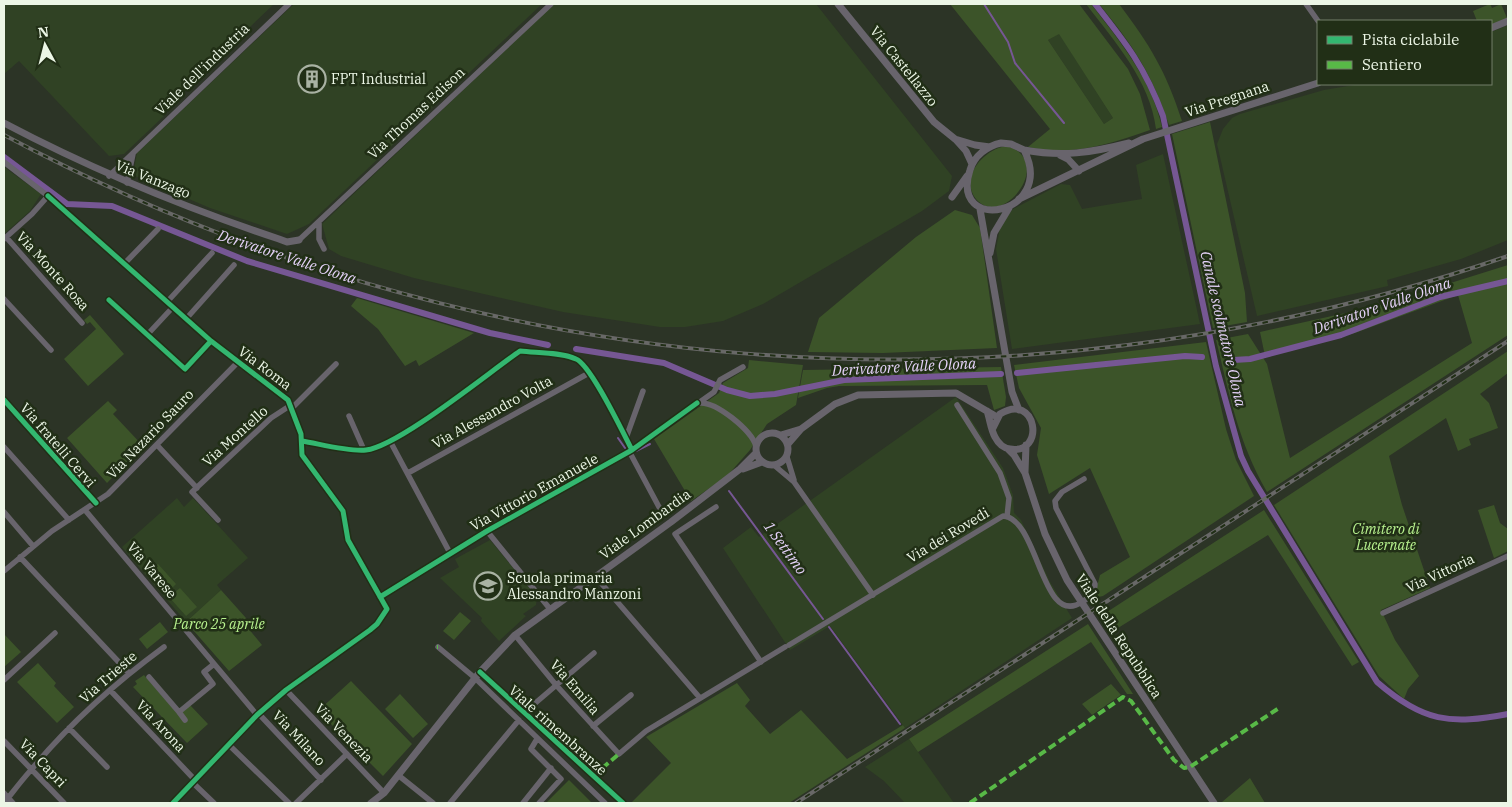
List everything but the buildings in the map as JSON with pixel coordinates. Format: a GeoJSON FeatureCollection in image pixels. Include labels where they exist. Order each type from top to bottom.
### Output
{"type":"FeatureCollection","features":[{"type":"Feature","properties":{"kind":"street","name":"Viale dell'industria"},"geometry":{"type":"LineString","coordinates":[[109,176],[289,4]]}},
{"type":"Feature","properties":{"kind":"street","name":"Via Thomas Edison"},"geometry":{"type":"LineString","coordinates":[[299,240],[550,4]]}},
{"type":"Feature","properties":{"kind":"street","name":"Via Castellazzo"},"geometry":{"type":"LineString","coordinates":[[838,4],[923,111],[941,129],[956,139],[990,147]]}},
{"type":"Feature","properties":{"kind":"street"},"geometry":{"type":"LineString","coordinates":[[1306,4],[1317,20]]}},
{"type":"Feature","properties":{"kind":"street"},"geometry":{"type":"LineString","coordinates":[[1492,28],[1508,21]]}},
{"type":"Feature","properties":{"kind":"street","name":"Via Pregnana"},"geometry":{"type":"LineString","coordinates":[[1019,199],[1143,140],[1317,83]]}},
{"type":"Feature","properties":{"kind":"street","name":"Via Vanzago"},"geometry":{"type":"LineString","coordinates":[[4,123],[109,176],[270,237],[287,242],[299,240]]}},
{"type":"Feature","properties":{"kind":"street","name":"Via Castellazzo"},"geometry":{"type":"LineString","coordinates":[[956,139],[966,151],[971,168]]}},
{"type":"Feature","properties":{"kind":"street","name":"Via Pregnana"},"geometry":{"type":"LineString","coordinates":[[1024,150],[1060,155],[1099,151],[1143,140]]}},
{"type":"Feature","properties":{"kind":"street"},"geometry":{"type":"LineString","coordinates":[[952,197],[964,182],[971,168],[990,147],[1006,143],[1024,150],[1031,173],[1028,184],[1019,199],[1009,208],[994,233],[990,258]]}},
{"type":"Feature","properties":{"kind":"street"},"geometry":{"type":"LineString","coordinates":[[127,183],[133,152]]}},
{"type":"Feature","properties":{"kind":"street"},"geometry":{"type":"LineString","coordinates":[[1060,155],[1072,162],[1079,170]]}},
{"type":"Feature","properties":{"kind":"street","name":"Via Roma"},"geometry":{"type":"LineString","coordinates":[[4,162],[48,196],[211,341],[285,397],[292,406],[302,442],[300,449],[302,455],[343,511],[348,540],[387,612],[370,630],[286,690]]}},
{"type":"Feature","properties":{"kind":"street"},"geometry":{"type":"LineString","coordinates":[[971,168],[967,182],[970,195],[980,209],[1012,392],[1019,410]]}},
{"type":"Feature","properties":{"kind":"street"},"geometry":{"type":"LineString","coordinates":[[5,238],[48,196]]}},
{"type":"Feature","properties":{"kind":"street"},"geometry":{"type":"LineString","coordinates":[[980,209],[992,211],[1009,208]]}},
{"type":"Feature","properties":{"kind":"street"},"geometry":{"type":"LineString","coordinates":[[319,223],[319,239],[324,249]]}},
{"type":"Feature","properties":{"kind":"street"},"geometry":{"type":"LineString","coordinates":[[124,264],[158,229]]}},
{"type":"Feature","properties":{"kind":"street","name":"Via Monte Rosa"},"geometry":{"type":"LineString","coordinates":[[5,238],[82,322]]}},
{"type":"Feature","properties":{"kind":"street"},"geometry":{"type":"LineString","coordinates":[[167,302],[212,253]]}},
{"type":"Feature","properties":{"kind":"street"},"geometry":{"type":"LineString","coordinates":[[186,319],[234,265]]}},
{"type":"Feature","properties":{"kind":"street"},"geometry":{"type":"LineString","coordinates":[[4,299],[51,350]]}},
{"type":"Feature","properties":{"kind":"street"},"geometry":{"type":"LineString","coordinates":[[109,300],[185,369],[211,341]]}},
{"type":"Feature","properties":{"kind":"street"},"geometry":{"type":"LineString","coordinates":[[147,335],[173,307]]}},
{"type":"Feature","properties":{"kind":"street"},"geometry":{"type":"LineString","coordinates":[[302,442],[364,450],[390,441],[418,424],[520,351],[578,360],[589,373],[626,438],[659,506],[665,514]]}},
{"type":"Feature","properties":{"kind":"street","name":"Via Nazario Sauro"},"geometry":{"type":"LineString","coordinates":[[4,571],[33,546],[96,503],[117,486],[238,362]]}},
{"type":"Feature","properties":{"kind":"street","name":"Via Montello"},"geometry":{"type":"LineString","coordinates":[[197,488],[271,418],[292,406],[336,364]]}},
{"type":"Feature","properties":{"kind":"street","name":"Via Vittorio Emanuele"},"geometry":{"type":"LineString","coordinates":[[380,597],[487,531],[631,451],[697,403],[715,388],[718,381],[743,367]]}},
{"type":"Feature","properties":{"kind":"street","name":"Via Alessandro Volta"},"geometry":{"type":"LineString","coordinates":[[408,474],[589,373]]}},
{"type":"Feature","properties":{"kind":"street"},"geometry":{"type":"LineString","coordinates":[[626,438],[643,391]]}},
{"type":"Feature","properties":{"kind":"street"},"geometry":{"type":"LineString","coordinates":[[993,428],[997,417],[1006,410],[1012,392]]}},
{"type":"Feature","properties":{"kind":"street"},"geometry":{"type":"LineString","coordinates":[[794,482],[787,457],[788,444],[801,429],[835,404],[858,395],[956,393],[997,417]]}},
{"type":"Feature","properties":{"kind":"street","name":"Via fratelli Cervi"},"geometry":{"type":"LineString","coordinates":[[4,400],[96,503]]}},
{"type":"Feature","properties":{"kind":"street"},"geometry":{"type":"LineString","coordinates":[[697,403],[704,402],[718,408],[749,432],[762,462],[775,466],[794,482],[873,595]]}},
{"type":"Feature","properties":{"kind":"street"},"geometry":{"type":"LineString","coordinates":[[957,406],[1000,473],[1009,498],[1007,516]]}},
{"type":"Feature","properties":{"kind":"street"},"geometry":{"type":"LineString","coordinates":[[987,412],[995,438],[1008,448],[1018,449],[1026,445],[1032,436],[1033,423],[1030,417],[1019,410],[1006,410]]}},
{"type":"Feature","properties":{"kind":"street"},"geometry":{"type":"LineString","coordinates":[[349,416],[364,450]]}},
{"type":"Feature","properties":{"kind":"street"},"geometry":{"type":"LineString","coordinates":[[756,449],[759,440],[769,433],[781,435],[801,429]]}},
{"type":"Feature","properties":{"kind":"street"},"geometry":{"type":"LineString","coordinates":[[781,435],[788,444]]}},
{"type":"Feature","properties":{"kind":"street"},"geometry":{"type":"LineString","coordinates":[[390,441],[450,553]]}},
{"type":"Feature","properties":{"kind":"street"},"geometry":{"type":"LineString","coordinates":[[157,445],[197,488],[192,492],[218,520]]}},
{"type":"Feature","properties":{"kind":"street","name":"Viale della Repubblica"},"geometry":{"type":"LineString","coordinates":[[1025,473],[1026,445]]}},
{"type":"Feature","properties":{"kind":"street"},"geometry":{"type":"LineString","coordinates":[[4,447],[69,520]]}},
{"type":"Feature","properties":{"kind":"street","name":"Viale della Repubblica"},"geometry":{"type":"LineString","coordinates":[[1008,448],[1025,473],[1042,528],[1067,580],[1214,803]]}},
{"type":"Feature","properties":{"kind":"street","name":"Viale Lombardia"},"geometry":{"type":"LineString","coordinates":[[740,470],[756,449]]}},
{"type":"Feature","properties":{"kind":"street"},"geometry":{"type":"LineString","coordinates":[[775,466],[787,457]]}},
{"type":"Feature","properties":{"kind":"street","name":"Viale Lombardia"},"geometry":{"type":"LineString","coordinates":[[371,803],[384,793],[475,678],[515,635],[740,470],[762,462]]}},
{"type":"Feature","properties":{"kind":"street","name":"Via dei Rovedi"},"geometry":{"type":"LineString","coordinates":[[619,754],[646,731],[998,518],[1007,516],[1014,519],[1021,527],[1048,585],[1060,603],[1069,608],[1075,607],[1086,600],[1095,589],[1095,584],[1056,508],[1055,501],[1062,492],[1084,479]]}},
{"type":"Feature","properties":{"kind":"street"},"geometry":{"type":"LineString","coordinates":[[716,507],[675,534],[761,662]]}},
{"type":"Feature","properties":{"kind":"street","name":"Via Varese"},"geometry":{"type":"LineString","coordinates":[[85,510],[258,715]]}},
{"type":"Feature","properties":{"kind":"street"},"geometry":{"type":"LineString","coordinates":[[4,512],[33,546]]}},
{"type":"Feature","properties":{"kind":"street"},"geometry":{"type":"LineString","coordinates":[[487,531],[550,609]]}},
{"type":"Feature","properties":{"kind":"street"},"geometry":{"type":"LineString","coordinates":[[20,556],[129,673]]}},
{"type":"Feature","properties":{"kind":"street","name":"Via Vittoria"},"geometry":{"type":"LineString","coordinates":[[1383,614],[1508,556]]}},
{"type":"Feature","properties":{"kind":"street"},"geometry":{"type":"LineString","coordinates":[[595,576],[700,698]]}},
{"type":"Feature","properties":{"kind":"street"},"geometry":{"type":"LineString","coordinates":[[4,680],[54,633]]}},
{"type":"Feature","properties":{"kind":"street","name":"Via Emilia"},"geometry":{"type":"LineString","coordinates":[[515,635],[556,685],[619,754]]}},
{"type":"Feature","properties":{"kind":"street","name":"Via Trieste"},"geometry":{"type":"LineString","coordinates":[[5,798],[69,728],[129,673],[164,647]]}},
{"type":"Feature","properties":{"kind":"street"},"geometry":{"type":"LineString","coordinates":[[438,647],[475,678],[605,803]]}},
{"type":"Feature","properties":{"kind":"street"},"geometry":{"type":"LineString","coordinates":[[526,711],[594,653]]}},
{"type":"Feature","properties":{"kind":"street"},"geometry":{"type":"LineString","coordinates":[[213,684],[204,672],[214,664]]}},
{"type":"Feature","properties":{"kind":"street"},"geometry":{"type":"LineString","coordinates":[[179,712],[224,675]]}},
{"type":"Feature","properties":{"kind":"street"},"geometry":{"type":"LineString","coordinates":[[149,677],[185,720]]}},
{"type":"Feature","properties":{"kind":"street","name":"Via Arona"},"geometry":{"type":"LineString","coordinates":[[110,690],[214,803]]}},
{"type":"Feature","properties":{"kind":"street"},"geometry":{"type":"LineString","coordinates":[[173,803],[258,715],[286,690]]}},
{"type":"Feature","properties":{"kind":"street","name":"Via Venezia"},"geometry":{"type":"LineString","coordinates":[[286,690],[384,793]]}},
{"type":"Feature","properties":{"kind":"street"},"geometry":{"type":"LineString","coordinates":[[593,726],[631,695]]}},
{"type":"Feature","properties":{"kind":"street","name":"Via Milano"},"geometry":{"type":"LineString","coordinates":[[258,715],[321,780]]}},
{"type":"Feature","properties":{"kind":"street"},"geometry":{"type":"LineString","coordinates":[[450,803],[519,720]]}},
{"type":"Feature","properties":{"kind":"street"},"geometry":{"type":"LineString","coordinates":[[69,728],[107,767]]}},
{"type":"Feature","properties":{"kind":"street"},"geometry":{"type":"LineString","coordinates":[[537,739],[531,749],[561,779],[539,803]]}},
{"type":"Feature","properties":{"kind":"street","name":"Via Capri"},"geometry":{"type":"LineString","coordinates":[[4,741],[64,803]]}},
{"type":"Feature","properties":{"kind":"street"},"geometry":{"type":"LineString","coordinates":[[228,745],[289,803]]}},
{"type":"Feature","properties":{"kind":"street","name":"Via Milano"},"geometry":{"type":"LineString","coordinates":[[296,803],[347,754]]}},
{"type":"Feature","properties":{"kind":"street"},"geometry":{"type":"LineString","coordinates":[[523,803],[552,768]]}},
{"type":"Feature","properties":{"kind":"street"},"geometry":{"type":"LineString","coordinates":[[398,776],[433,803]]}},
{"type":"Feature","properties":{"kind":"street"},"geometry":{"type":"LineString","coordinates":[[5,798],[13,803]]}},
{"type":"Feature","properties":{"kind":"shaded area"},"geometry":{"type":"Polygon","coordinates":[[[4,4],[274,4],[161,112],[164,116],[124,154],[109,156],[19,61],[4,74],[4,4]]]}},
{"type":"Feature","properties":{"kind":"shaded area"},"geometry":{"type":"Polygon","coordinates":[[[294,4],[542,4],[309,224],[287,234],[210,208],[133,175],[137,153],[294,4]]]}},
{"type":"Feature","properties":{"kind":"shaded area"},"geometry":{"type":"Polygon","coordinates":[[[554,4],[816,4],[952,176],[949,191],[922,211],[763,304],[723,321],[685,327],[660,327],[563,312],[414,278],[341,256],[329,249],[322,224],[554,4]]]}},
{"type":"Feature","properties":{"kind":"shaded area"},"geometry":{"type":"Polygon","coordinates":[[[1508,25],[1508,240],[1461,259],[1387,280],[1388,286],[1257,316],[1217,144],[1223,129],[1232,118],[1324,90],[1354,85],[1492,85],[1492,32],[1508,25]]]}},
{"type":"Feature","properties":{"kind":"shaded area"},"geometry":{"type":"Polygon","coordinates":[[[1059,33],[1113,118],[1104,124],[1048,40],[1059,33]]]}},
{"type":"Feature","properties":{"kind":"shaded area"},"geometry":{"type":"Polygon","coordinates":[[[1163,154],[1200,324],[1012,349],[996,249],[1000,228],[1005,219],[1013,209],[1061,184],[1070,185],[1082,209],[1142,199],[1136,165],[1163,154]]]}},
{"type":"Feature","properties":{"kind":"shaded area"},"geometry":{"type":"Polygon","coordinates":[[[4,167],[41,194],[30,211],[4,234],[4,167]]]}},
{"type":"Feature","properties":{"kind":"shaded area"},"geometry":{"type":"Polygon","coordinates":[[[956,397],[1003,468],[1013,495],[1014,513],[1021,520],[1050,582],[1072,618],[905,728],[830,626],[790,650],[723,548],[751,527],[759,537],[956,397]]]}},
{"type":"Feature","properties":{"kind":"shaded area"},"geometry":{"type":"Polygon","coordinates":[[[177,498],[184,507],[193,498],[248,558],[217,585],[221,590],[186,622],[122,547],[177,498]]]}},
{"type":"Feature","properties":{"kind":"shaded area","name":"Scuola primaria Alessandro Manzoni"},"geometry":{"type":"Polygon","coordinates":[[[490,540],[537,597],[536,605],[523,614],[526,616],[499,641],[481,621],[482,618],[440,578],[459,567],[455,559],[490,540]]]}},
{"type":"Feature","properties":{"kind":"shaded area"},"geometry":{"type":"Polygon","coordinates":[[[909,739],[954,803],[905,803],[884,781],[865,767],[909,739]]]}},
{"type":"Feature","properties":{"kind":"green space"},"geometry":{"type":"Polygon","coordinates":[[[950,4],[1079,4],[1128,69],[1140,94],[1150,130],[1090,148],[1060,151],[1028,147],[1050,129],[950,4]],[[1059,34],[1048,40],[1104,124],[1113,118],[1059,34]]]}},
{"type":"Feature","properties":{"kind":"green space"},"geometry":{"type":"Polygon","coordinates":[[[1086,4],[1091,4],[1133,61],[1150,92],[1162,127],[1156,129],[1152,111],[1139,78],[1119,47],[1086,4]]]}},
{"type":"Feature","properties":{"kind":"green space"},"geometry":{"type":"Polygon","coordinates":[[[1099,4],[1119,4],[1130,19],[1156,59],[1170,87],[1182,121],[1169,125],[1156,90],[1132,47],[1099,4]]]}},
{"type":"Feature","properties":{"kind":"green space"},"geometry":{"type":"Polygon","coordinates":[[[1490,4],[1492,8],[1501,4],[1507,18],[1492,25],[1492,20],[1477,20],[1473,11],[1490,4]]]}},
{"type":"Feature","properties":{"kind":"green space"},"geometry":{"type":"Polygon","coordinates":[[[1210,122],[1245,293],[1247,322],[1213,328],[1172,134],[1210,122]]]}},
{"type":"Feature","properties":{"kind":"green space"},"geometry":{"type":"Polygon","coordinates":[[[1006,146],[1020,153],[1026,164],[1026,176],[1021,188],[1012,198],[1002,205],[990,207],[979,202],[973,194],[970,185],[971,177],[981,160],[988,154],[1006,146]]]}},
{"type":"Feature","properties":{"kind":"green space"},"geometry":{"type":"Polygon","coordinates":[[[955,210],[972,215],[980,228],[997,348],[883,353],[808,352],[819,318],[916,237],[955,210]]]}},
{"type":"Feature","properties":{"kind":"green space"},"geometry":{"type":"Polygon","coordinates":[[[1508,265],[1508,335],[1267,492],[1242,437],[1216,340],[1248,334],[1267,364],[1290,458],[1472,343],[1458,295],[1355,333],[1265,356],[1260,332],[1377,306],[1508,265]]]}},
{"type":"Feature","properties":{"kind":"green space"},"geometry":{"type":"Polygon","coordinates":[[[357,298],[474,333],[419,366],[416,360],[405,366],[378,329],[351,306],[357,298]]]}},
{"type":"Feature","properties":{"kind":"green space"},"geometry":{"type":"Polygon","coordinates":[[[90,315],[124,354],[88,386],[64,359],[96,329],[90,322],[87,324],[84,320],[90,315]]]}},
{"type":"Feature","properties":{"kind":"green space"},"geometry":{"type":"Polygon","coordinates":[[[1206,342],[1226,429],[1236,460],[1254,496],[1103,596],[1094,598],[1100,575],[1130,557],[1090,468],[1049,494],[1037,455],[1041,428],[1019,388],[1014,365],[1206,342]]]}},
{"type":"Feature","properties":{"kind":"green space","name":"Cimitero di Lucernate"},"geometry":{"type":"Polygon","coordinates":[[[1508,351],[1508,373],[1480,394],[1489,403],[1498,428],[1469,439],[1471,445],[1458,451],[1446,418],[1389,456],[1402,505],[1430,588],[1381,610],[1395,640],[1419,676],[1408,689],[1404,699],[1379,676],[1274,505],[1508,351]]]}},
{"type":"Feature","properties":{"kind":"green space"},"geometry":{"type":"Polygon","coordinates":[[[749,360],[803,365],[796,405],[767,424],[750,450],[727,476],[691,501],[654,439],[719,393],[723,383],[748,368],[749,360]]]}},
{"type":"Feature","properties":{"kind":"green space"},"geometry":{"type":"Polygon","coordinates":[[[1001,367],[1006,397],[1005,406],[994,410],[987,385],[839,386],[798,398],[803,370],[1001,367]]]}},
{"type":"Feature","properties":{"kind":"green space"},"geometry":{"type":"Polygon","coordinates":[[[108,401],[117,410],[113,414],[143,446],[107,483],[67,438],[108,401]]]}},
{"type":"Feature","properties":{"kind":"green space"},"geometry":{"type":"Polygon","coordinates":[[[1494,505],[1500,523],[1508,529],[1508,551],[1494,558],[1478,510],[1494,505]]]}},
{"type":"Feature","properties":{"kind":"green space"},"geometry":{"type":"Polygon","coordinates":[[[1264,510],[1359,662],[1352,666],[1268,535],[1118,628],[1107,612],[1264,510]]]}},
{"type":"Feature","properties":{"kind":"green space"},"geometry":{"type":"Polygon","coordinates":[[[158,564],[176,584],[166,594],[147,573],[158,564]]]}},
{"type":"Feature","properties":{"kind":"green space"},"geometry":{"type":"Polygon","coordinates":[[[180,588],[197,607],[186,616],[169,597],[180,588]]]}},
{"type":"Feature","properties":{"kind":"green space","name":"Parco 25 aprile"},"geometry":{"type":"Polygon","coordinates":[[[221,590],[246,618],[243,622],[262,645],[229,671],[186,622],[221,590]]]}},
{"type":"Feature","properties":{"kind":"green space"},"geometry":{"type":"Polygon","coordinates":[[[460,612],[471,621],[454,640],[443,631],[460,612]]]}},
{"type":"Feature","properties":{"kind":"green space"},"geometry":{"type":"Polygon","coordinates":[[[160,622],[168,632],[147,649],[139,639],[160,622]]]}},
{"type":"Feature","properties":{"kind":"green space"},"geometry":{"type":"Polygon","coordinates":[[[1088,624],[1133,694],[1127,694],[1091,642],[918,752],[909,739],[1088,624]]]}},
{"type":"Feature","properties":{"kind":"green space"},"geometry":{"type":"Polygon","coordinates":[[[4,634],[21,652],[4,667],[4,634]]]}},
{"type":"Feature","properties":{"kind":"green space"},"geometry":{"type":"Polygon","coordinates":[[[38,663],[56,683],[54,686],[74,707],[57,723],[17,682],[38,663]]]}},
{"type":"Feature","properties":{"kind":"green space"},"geometry":{"type":"Polygon","coordinates":[[[144,675],[185,722],[182,712],[190,705],[208,724],[187,743],[133,687],[137,684],[135,681],[144,675]]]}},
{"type":"Feature","properties":{"kind":"green space"},"geometry":{"type":"Polygon","coordinates":[[[351,681],[412,744],[383,776],[318,711],[351,681]]]}},
{"type":"Feature","properties":{"kind":"green space"},"geometry":{"type":"Polygon","coordinates":[[[737,683],[750,700],[745,706],[770,734],[801,710],[847,759],[903,725],[905,728],[789,803],[631,803],[671,763],[646,737],[737,683]]]}},
{"type":"Feature","properties":{"kind":"green space"},"geometry":{"type":"Polygon","coordinates":[[[1111,684],[1121,695],[1092,715],[1082,704],[1111,684]]]}},
{"type":"Feature","properties":{"kind":"green space"},"geometry":{"type":"Polygon","coordinates":[[[400,694],[428,724],[413,738],[385,709],[400,694]]]}},
{"type":"Feature","properties":{"kind":"green space"},"geometry":{"type":"Polygon","coordinates":[[[1250,778],[1265,803],[1222,802],[1250,778]]]}},
{"type":"Feature","properties":{"kind":"green space"},"geometry":{"type":"Polygon","coordinates":[[[569,780],[592,803],[546,803],[569,780]]]}},
{"type":"Feature","properties":{"kind":"waterway"},"geometry":{"type":"LineString","coordinates":[[984,4],[1008,42],[1015,63],[1064,123]]}},
{"type":"Feature","properties":{"kind":"waterway","name":"Canale scolmatore Olona"},"geometry":{"type":"LineString","coordinates":[[1095,4],[1142,69],[1163,116],[1216,366],[1241,456],[1248,471],[1377,682],[1409,705],[1423,713],[1438,717],[1470,719],[1508,714]]}},
{"type":"Feature","properties":{"kind":"waterway","name":"Derivatore Valle Olona"},"geometry":{"type":"LineString","coordinates":[[4,157],[67,204],[112,206],[247,261],[490,333],[548,345]]}},
{"type":"Feature","properties":{"kind":"waterway","name":"Derivatore Valle Olona"},"geometry":{"type":"LineString","coordinates":[[1234,360],[1250,359],[1341,335],[1440,297],[1508,281]]}},
{"type":"Feature","properties":{"kind":"waterway","name":"Derivatore Valle Olona"},"geometry":{"type":"LineString","coordinates":[[576,349],[664,363],[727,390],[750,396],[775,394],[844,380],[1001,374]]}},
{"type":"Feature","properties":{"kind":"waterway","name":"Derivatore Valle Olona"},"geometry":{"type":"LineString","coordinates":[[1017,373],[1185,356],[1202,357]]}},
{"type":"Feature","properties":{"kind":"waterway","name":"1 Settimo"},"geometry":{"type":"LineString","coordinates":[[618,438],[625,448]]}},
{"type":"Feature","properties":{"kind":"waterway","name":"1 Settimo"},"geometry":{"type":"LineString","coordinates":[[636,451],[650,444]]}},
{"type":"Feature","properties":{"kind":"waterway","name":"1 Settimo"},"geometry":{"type":"LineString","coordinates":[[729,491],[823,619]]}},
{"type":"Feature","properties":{"kind":"waterway","name":"1 Settimo"},"geometry":{"type":"LineString","coordinates":[[829,627],[900,724]]}},
{"type":"Feature","properties":{"kind":"railway"},"geometry":{"type":"LineString","coordinates":[[4,135],[182,218],[365,283],[553,328],[743,353],[935,359],[1128,345],[1319,311],[1508,256]]}},
{"type":"Feature","properties":{"kind":"railway"},"geometry":{"type":"LineString","coordinates":[[796,803],[1508,341]]}},
{"type":"Feature","properties":{"kind":"marked path"},"geometry":{"type":"LineString","coordinates":[[970,803],[1123,697],[1131,701],[1174,760],[1184,768],[1190,767],[1279,708]]}},
{"type":"Feature","properties":{"kind":"marked path"},"geometry":{"type":"LineString","coordinates":[[593,776],[619,754]]}},
{"type":"Feature","properties":{"kind":"cycle path"},"geometry":{"type":"LineString","coordinates":[[48,196],[211,341],[288,400],[301,434],[302,455],[343,511],[348,540],[387,609],[377,624],[370,630],[286,690],[257,715],[173,803]]}},
{"type":"Feature","properties":{"kind":"cycle path"},"geometry":{"type":"LineString","coordinates":[[109,300],[185,369],[211,341]]}},
{"type":"Feature","properties":{"kind":"cycle path"},"geometry":{"type":"LineString","coordinates":[[302,441],[343,449],[366,450],[381,446],[421,423],[520,351],[563,355],[576,359],[582,364],[598,386],[632,450]]}},
{"type":"Feature","properties":{"kind":"cycle path"},"geometry":{"type":"LineString","coordinates":[[4,400],[96,503]]}},
{"type":"Feature","properties":{"kind":"cycle path"},"geometry":{"type":"LineString","coordinates":[[380,597],[487,531],[632,450],[697,403]]}},
{"type":"Feature","properties":{"kind":"cycle path","name":"Viale rimembranze"},"geometry":{"type":"LineString","coordinates":[[480,672],[623,803]]}},
{"type":"Feature","properties":{"kind":"place","name":"FPT Industrial"},"geometry":{"type":"Point","coordinates":[312,79]}},
{"type":"Feature","properties":{"kind":"place","name":"Scuola primaria Alessandro Manzoni"},"geometry":{"type":"Point","coordinates":[488,586]}}]}
